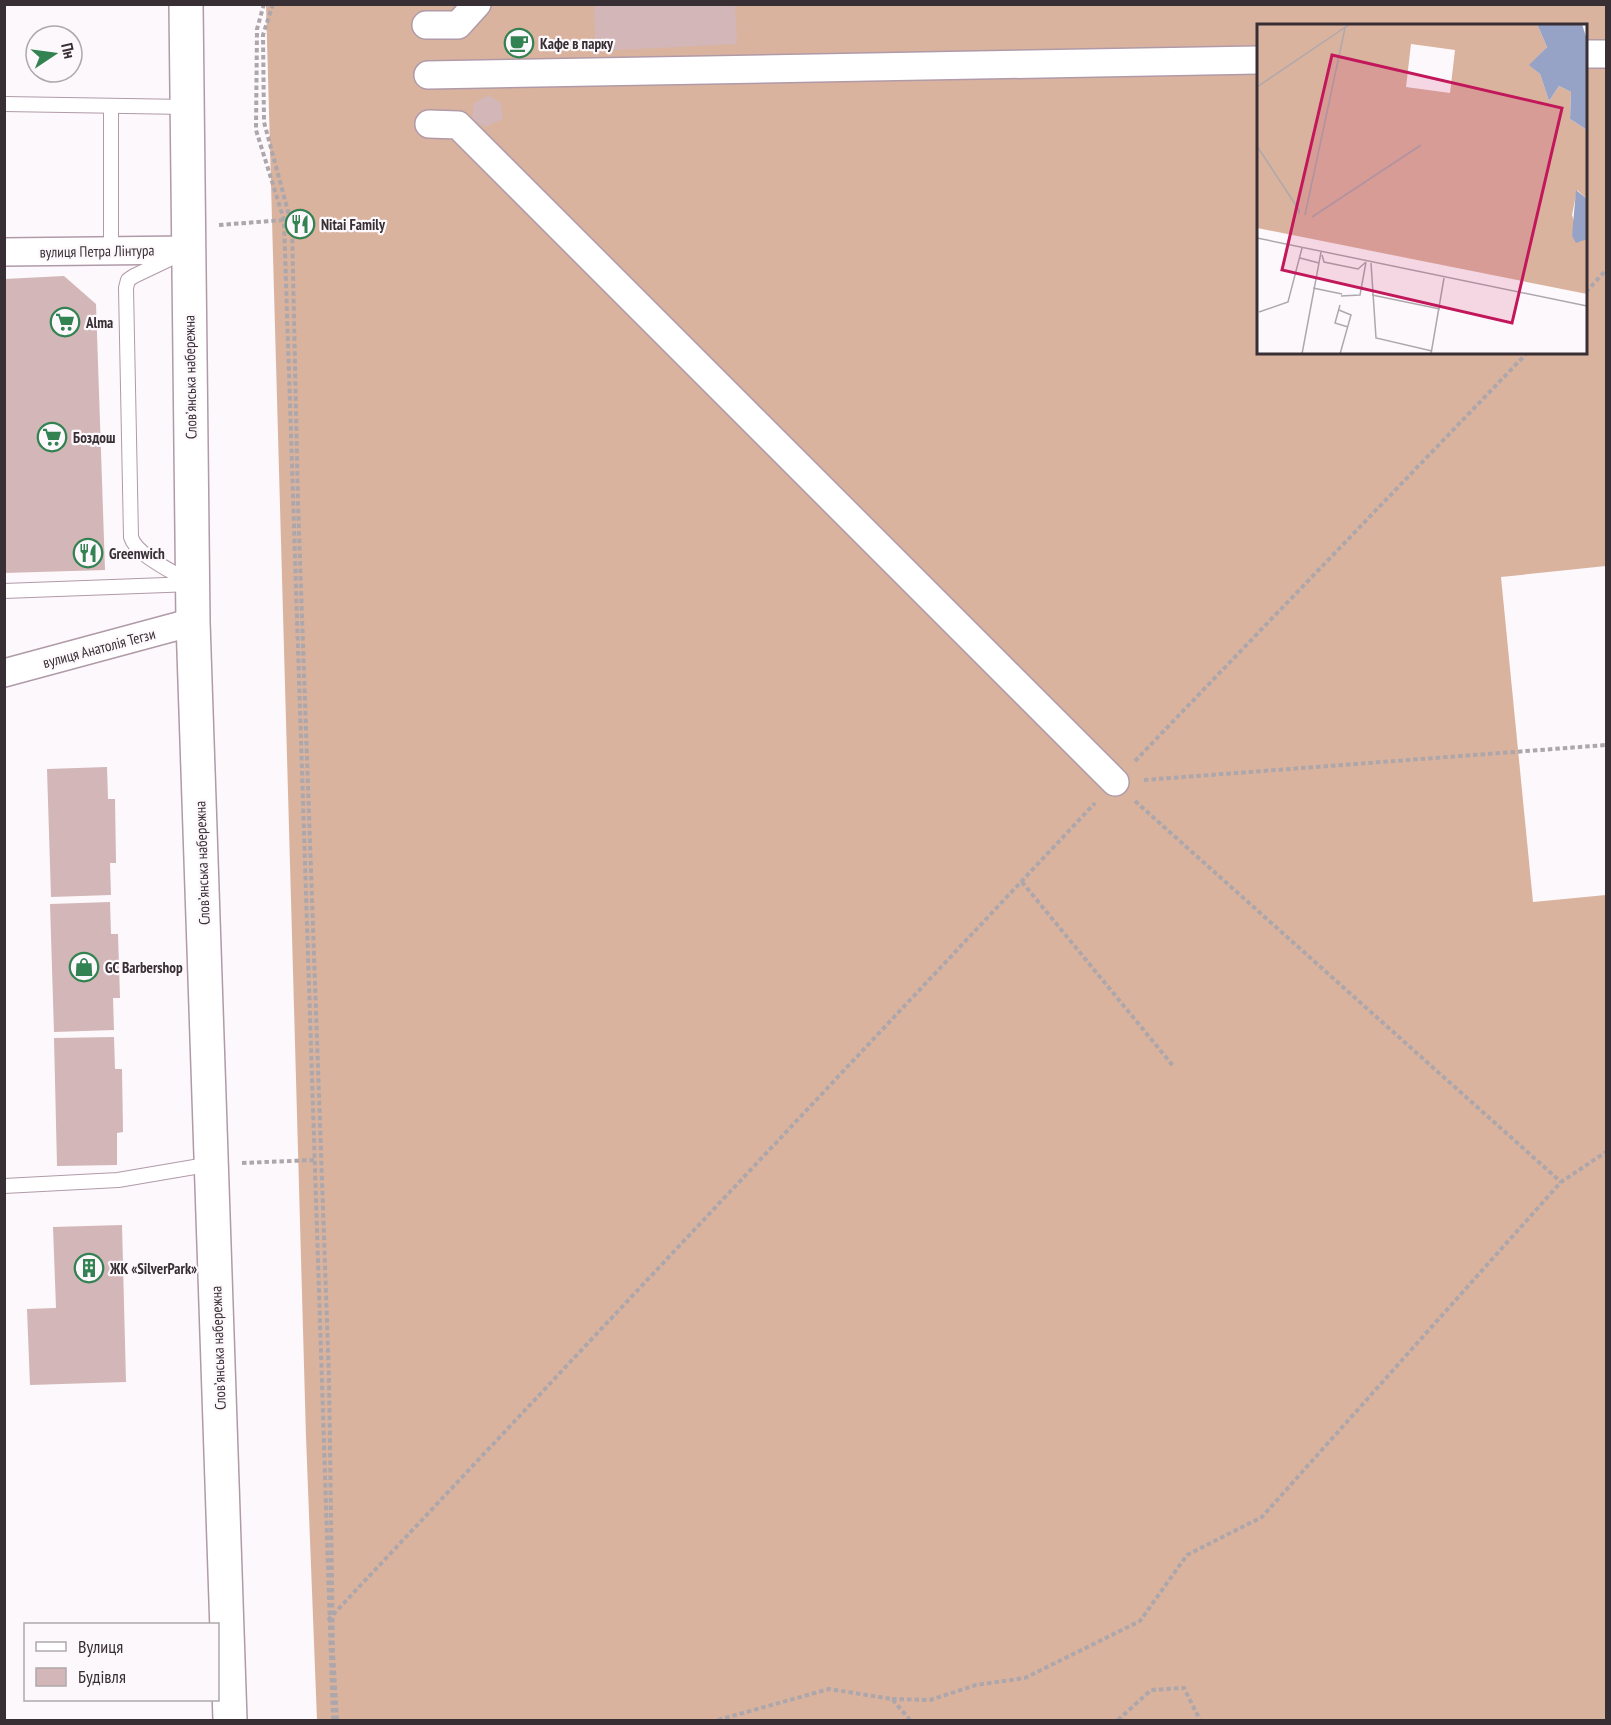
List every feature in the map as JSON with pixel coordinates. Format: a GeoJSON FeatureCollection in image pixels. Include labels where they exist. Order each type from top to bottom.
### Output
{"type":"FeatureCollection","features":[{"type":"Feature","properties":{"kind":"street","name":"Словʼянська набережна"},"geometry":{"type":"LineString","coordinates":[[186,4],[193,622],[230,1720]]}},
{"type":"Feature","properties":{"kind":"street"},"geometry":{"type":"LineString","coordinates":[[426,25],[458,25],[477,4]]}},
{"type":"Feature","properties":{"kind":"street"},"geometry":{"type":"LineString","coordinates":[[1587,54],[1606,54]]}},
{"type":"Feature","properties":{"kind":"street"},"geometry":{"type":"LineString","coordinates":[[428,75],[1257,60]]}},
{"type":"Feature","properties":{"kind":"street"},"geometry":{"type":"LineString","coordinates":[[429,124],[458,125],[1115,782]]}},
{"type":"Feature","properties":{"kind":"street","name":"вулиця Петра Лінтура"},"geometry":{"type":"LineString","coordinates":[[4,252],[111,251],[189,238]]}},
{"type":"Feature","properties":{"kind":"street","name":"вулиця Анатолія Тегзи"},"geometry":{"type":"LineString","coordinates":[[4,673],[193,622]]}},
{"type":"Feature","properties":{"kind":"lane"},"geometry":{"type":"LineString","coordinates":[[4,104],[187,107]]}},
{"type":"Feature","properties":{"kind":"lane"},"geometry":{"type":"LineString","coordinates":[[111,107],[111,251]]}},
{"type":"Feature","properties":{"kind":"lane"},"geometry":{"type":"LineString","coordinates":[[189,238],[128,280],[126,288],[131,537],[133,545],[141,552],[193,584]]}},
{"type":"Feature","properties":{"kind":"lane"},"geometry":{"type":"LineString","coordinates":[[4,591],[193,584]]}},
{"type":"Feature","properties":{"kind":"lane"},"geometry":{"type":"LineString","coordinates":[[4,1186],[118,1180],[212,1164]]}},
{"type":"Feature","properties":{"kind":"path"},"geometry":{"type":"LineString","coordinates":[[264,4],[256,29],[256,130],[284,220],[328,1620],[335,1720]]}},
{"type":"Feature","properties":{"kind":"path"},"geometry":{"type":"LineString","coordinates":[[273,4],[264,35],[264,122],[292,226],[298,504],[329,1378],[335,1720]]}},
{"type":"Feature","properties":{"kind":"path"},"geometry":{"type":"LineString","coordinates":[[189,238],[284,220]]}},
{"type":"Feature","properties":{"kind":"path"},"geometry":{"type":"LineString","coordinates":[[1587,291],[1606,270]]}},
{"type":"Feature","properties":{"kind":"path"},"geometry":{"type":"LineString","coordinates":[[328,1620],[1115,782],[1525,354]]}},
{"type":"Feature","properties":{"kind":"path"},"geometry":{"type":"LineString","coordinates":[[1115,782],[1606,745]]}},
{"type":"Feature","properties":{"kind":"path"},"geometry":{"type":"LineString","coordinates":[[1115,782],[1561,1182]]}},
{"type":"Feature","properties":{"kind":"path"},"geometry":{"type":"LineString","coordinates":[[1022,882],[1174,1067]]}},
{"type":"Feature","properties":{"kind":"path"},"geometry":{"type":"LineString","coordinates":[[718,1720],[829,1689],[892,1700],[930,1700],[976,1685],[1025,1678],[1140,1621],[1186,1555],[1262,1517],[1561,1182],[1606,1152]]}},
{"type":"Feature","properties":{"kind":"path"},"geometry":{"type":"LineString","coordinates":[[212,1164],[314,1160]]}},
{"type":"Feature","properties":{"kind":"path"},"geometry":{"type":"LineString","coordinates":[[1118,1720],[1151,1690],[1184,1688],[1200,1720]]}},
{"type":"Feature","properties":{"kind":"path"},"geometry":{"type":"LineString","coordinates":[[892,1700],[910,1720]]}},
{"type":"Feature","properties":{"kind":"shaded area"},"geometry":{"type":"Polygon","coordinates":[[[266,5],[1606,5],[1606,566],[1501,577],[1533,902],[1606,895],[1606,1720],[317,1720],[306,1437],[266,5]]]}},
{"type":"Feature","properties":{"kind":"building"},"geometry":{"type":"Polygon","coordinates":[[[594,4],[735,4],[737,44],[596,51],[594,4]]]}},
{"type":"Feature","properties":{"kind":"building"},"geometry":{"type":"Polygon","coordinates":[[[489,95],[501,103],[503,119],[485,127],[472,119],[474,103],[489,95]]]}},
{"type":"Feature","properties":{"kind":"building","name":"Боздош"},"geometry":{"type":"Polygon","coordinates":[[[64,276],[96,304],[105,570],[4,573],[4,279],[64,276]]]}},
{"type":"Feature","properties":{"kind":"building"},"geometry":{"type":"Polygon","coordinates":[[[107,767],[108,799],[115,799],[116,863],[110,863],[111,895],[51,897],[47,769],[107,767]]]}},
{"type":"Feature","properties":{"kind":"building"},"geometry":{"type":"Polygon","coordinates":[[[110,902],[111,934],[118,934],[120,998],[113,998],[114,1030],[54,1032],[50,904],[110,902]]]}},
{"type":"Feature","properties":{"kind":"building"},"geometry":{"type":"Polygon","coordinates":[[[114,1037],[115,1069],[122,1069],[123,1132],[117,1133],[117,1165],[57,1166],[54,1038],[114,1037]]]}},
{"type":"Feature","properties":{"kind":"building","name":"ЖК «SilverPark»"},"geometry":{"type":"Polygon","coordinates":[[[122,1225],[126,1382],[30,1385],[27,1309],[56,1308],[53,1227],[122,1225]]]}},
{"type":"Feature","properties":{"kind":"place","name":"Кафе в парку"},"geometry":{"type":"Point","coordinates":[519,43]}},
{"type":"Feature","properties":{"kind":"place","name":"Nitai Family"},"geometry":{"type":"Point","coordinates":[300,224]}},
{"type":"Feature","properties":{"kind":"place","name":"Alma"},"geometry":{"type":"Point","coordinates":[65,322]}},
{"type":"Feature","properties":{"kind":"place","name":"Боздош"},"geometry":{"type":"Point","coordinates":[52,437]}},
{"type":"Feature","properties":{"kind":"place","name":"Greenwich"},"geometry":{"type":"Point","coordinates":[88,553]}},
{"type":"Feature","properties":{"kind":"place","name":"GC Barbershop"},"geometry":{"type":"Point","coordinates":[84,967]}},
{"type":"Feature","properties":{"kind":"place","name":"ЖК «SilverPark»"},"geometry":{"type":"Point","coordinates":[89,1268]}}]}
